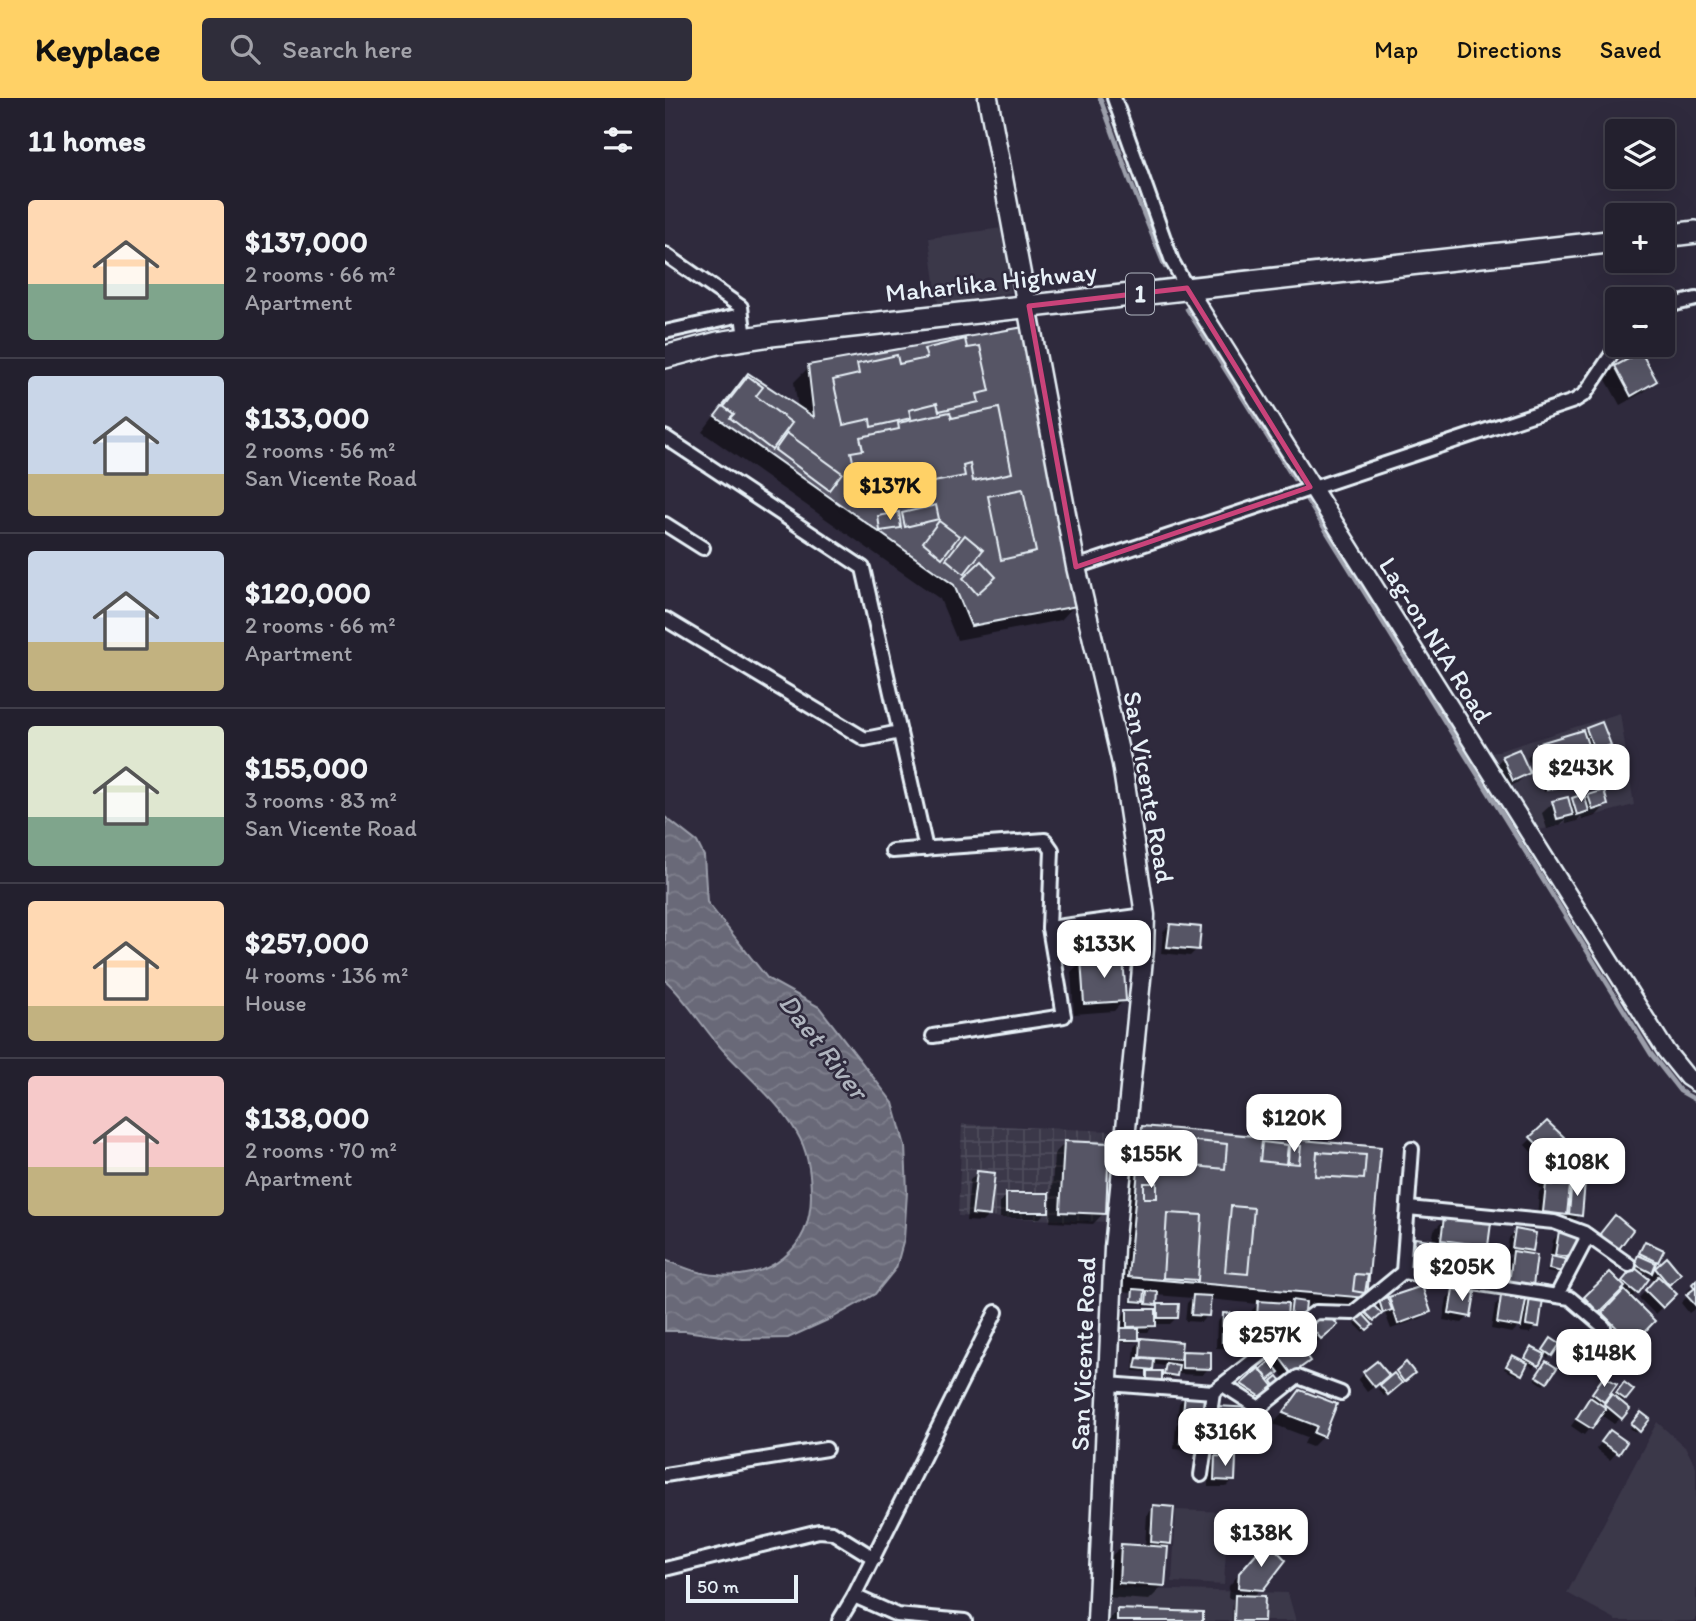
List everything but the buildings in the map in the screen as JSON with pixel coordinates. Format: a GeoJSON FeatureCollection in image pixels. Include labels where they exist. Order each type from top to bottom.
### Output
{"type":"FeatureCollection","features":[{"type":"Feature","properties":{"kind":"highway"},"geometry":{"type":"LineString","coordinates":[[1675,235],[1696,232]]}},
{"type":"Feature","properties":{"kind":"highway","name":"Maharlika Highway"},"geometry":{"type":"LineString","coordinates":[[665,356],[745,338],[1605,242]]}},
{"type":"Feature","properties":{"kind":"main road","name":"San Vicente Road"},"geometry":{"type":"LineString","coordinates":[[988,98],[1076,567],[1122,764],[1145,915],[1144,949],[1114,1248],[1097,1621]]}},
{"type":"Feature","properties":{"kind":"street"},"geometry":{"type":"LineString","coordinates":[[1114,98],[1172,261],[1187,288]]}},
{"type":"Feature","properties":{"kind":"street"},"geometry":{"type":"LineString","coordinates":[[665,254],[741,307],[745,338]]}},
{"type":"Feature","properties":{"kind":"street","name":"Lag-on NIA Road"},"geometry":{"type":"LineString","coordinates":[[1187,288],[1666,1051],[1687,1077],[1696,1083]]}},
{"type":"Feature","properties":{"kind":"street"},"geometry":{"type":"LineString","coordinates":[[1675,304],[1696,299]]}},
{"type":"Feature","properties":{"kind":"street"},"geometry":{"type":"LineString","coordinates":[[665,332],[741,314]]}},
{"type":"Feature","properties":{"kind":"street"},"geometry":{"type":"LineString","coordinates":[[1076,567],[1574,401],[1585,394],[1610,357]]}},
{"type":"Feature","properties":{"kind":"street"},"geometry":{"type":"LineString","coordinates":[[665,437],[863,568],[926,849]]}},
{"type":"Feature","properties":{"kind":"street"},"geometry":{"type":"LineString","coordinates":[[665,524],[703,548]]}},
{"type":"Feature","properties":{"kind":"street"},"geometry":{"type":"LineString","coordinates":[[665,618],[865,739],[900,732]]}},
{"type":"Feature","properties":{"kind":"street"},"geometry":{"type":"LineString","coordinates":[[892,851],[1045,840],[1052,850],[1049,928],[1064,1016],[933,1036]]}},
{"type":"Feature","properties":{"kind":"street"},"geometry":{"type":"LineString","coordinates":[[1049,928],[1145,915]]}},
{"type":"Feature","properties":{"kind":"street"},"geometry":{"type":"LineString","coordinates":[[1201,1475],[1218,1389],[1316,1312],[1353,1313],[1403,1272],[1412,1149]]}},
{"type":"Feature","properties":{"kind":"street"},"geometry":{"type":"LineString","coordinates":[[1408,1208],[1554,1222],[1588,1236],[1629,1265]]}},
{"type":"Feature","properties":{"kind":"street"},"geometry":{"type":"LineString","coordinates":[[1557,1295],[1588,1236]]}},
{"type":"Feature","properties":{"kind":"street"},"geometry":{"type":"LineString","coordinates":[[1403,1272],[1570,1298],[1604,1327],[1607,1363]]}},
{"type":"Feature","properties":{"kind":"street"},"geometry":{"type":"LineString","coordinates":[[839,1621],[874,1558],[996,1312]]}},
{"type":"Feature","properties":{"kind":"street"},"geometry":{"type":"LineString","coordinates":[[1108,1384],[1218,1389],[1259,1408],[1299,1377],[1341,1393]]}},
{"type":"Feature","properties":{"kind":"street"},"geometry":{"type":"LineString","coordinates":[[665,1475],[826,1449]]}},
{"type":"Feature","properties":{"kind":"street"},"geometry":{"type":"LineString","coordinates":[[665,1569],[819,1531],[832,1532],[874,1558]]}},
{"type":"Feature","properties":{"kind":"street"},"geometry":{"type":"LineString","coordinates":[[854,1596],[897,1615],[965,1621]]}},
{"type":"Feature","properties":{"kind":"highlighted area"},"geometry":{"type":"Polygon","coordinates":[[[1187,288],[1310,487],[1076,567],[1029,306],[1187,288]]]}},
{"type":"Feature","properties":{"kind":"shaded area"},"geometry":{"type":"Polygon","coordinates":[[[1002,228],[1011,293],[938,304],[929,238],[1002,228]]]}},
{"type":"Feature","properties":{"kind":"shaded area"},"geometry":{"type":"Polygon","coordinates":[[[1620,713],[1634,805],[1540,830],[1492,753],[1620,713]]]}},
{"type":"Feature","properties":{"kind":"shaded area"},"geometry":{"type":"Polygon","coordinates":[[[962,1124],[1112,1131],[1108,1222],[958,1216],[962,1124]]]}},
{"type":"Feature","properties":{"kind":"shaded area"},"geometry":{"type":"Polygon","coordinates":[[[1657,1422],[1686,1448],[1696,1467],[1696,1621],[1615,1621],[1567,1593],[1657,1422]]]}},
{"type":"Feature","properties":{"kind":"shaded area"},"geometry":{"type":"Polygon","coordinates":[[[1176,1510],[1228,1512],[1224,1585],[1172,1582],[1176,1510]]]}},
{"type":"Feature","properties":{"kind":"shaded area"},"geometry":{"type":"Polygon","coordinates":[[[1105,1588],[1288,1593],[1296,1621],[1104,1621],[1105,1588]]]}},
{"type":"Feature","properties":{"kind":"water","name":"Daet River"},"geometry":{"type":"Polygon","coordinates":[[[665,817],[697,842],[704,856],[707,902],[768,979],[819,1007],[893,1103],[905,1146],[907,1192],[904,1239],[896,1268],[875,1294],[788,1338],[743,1339],[665,1331],[665,1260],[716,1275],[735,1275],[769,1267],[795,1246],[804,1232],[811,1195],[806,1155],[801,1140],[789,1121],[723,1050],[665,980],[665,817]]]}},
{"type":"Feature","properties":{"kind":"waterway"},"geometry":{"type":"LineString","coordinates":[[1100,98],[1165,267]]}},
{"type":"Feature","properties":{"kind":"waterway"},"geometry":{"type":"LineString","coordinates":[[1187,309],[1294,479]]}},
{"type":"Feature","properties":{"kind":"waterway"},"geometry":{"type":"LineString","coordinates":[[1307,500],[1651,1054],[1680,1091],[1696,1100]]}}]}
